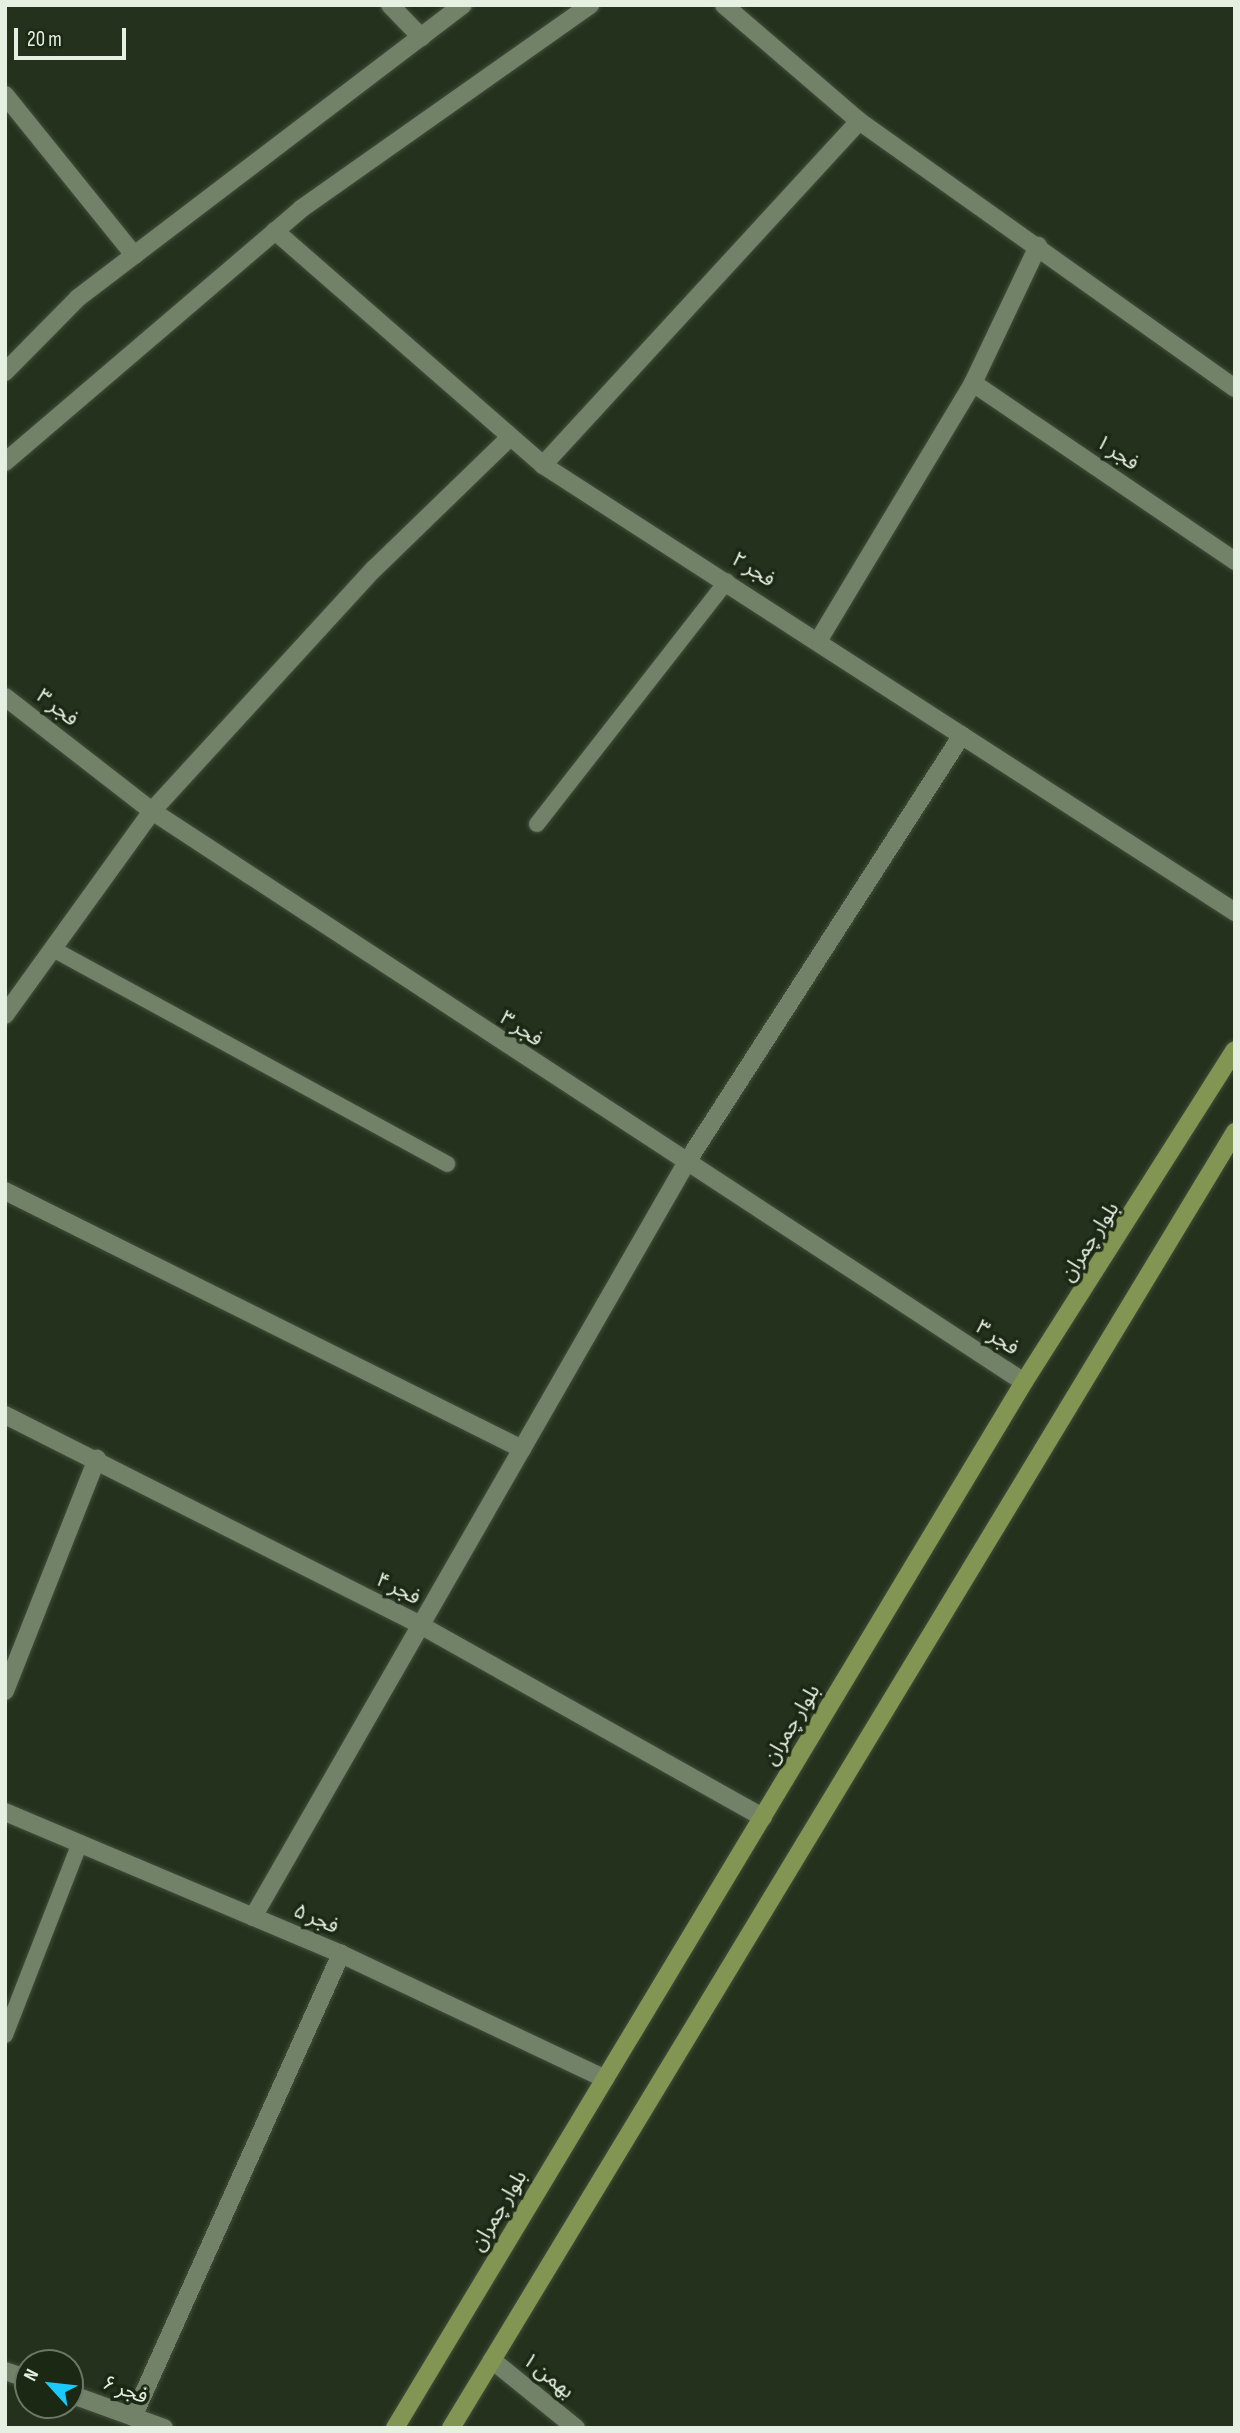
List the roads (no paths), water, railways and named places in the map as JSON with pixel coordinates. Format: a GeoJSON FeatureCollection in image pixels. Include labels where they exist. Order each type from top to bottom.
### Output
{"type":"FeatureCollection","features":[{"type":"Feature","properties":{"kind":"main road","name":"بلوار چمران"},"geometry":{"type":"LineString","coordinates":[[395,2428],[1024,1382],[1235,1050]]}},
{"type":"Feature","properties":{"kind":"main road"},"geometry":{"type":"LineString","coordinates":[[451,2428],[1235,1132]]}},
{"type":"Feature","properties":{"kind":"street"},"geometry":{"type":"LineString","coordinates":[[390,5],[421,37]]}},
{"type":"Feature","properties":{"kind":"street"},"geometry":{"type":"LineString","coordinates":[[5,372],[78,298],[463,5]]}},
{"type":"Feature","properties":{"kind":"street"},"geometry":{"type":"LineString","coordinates":[[5,462],[275,231],[590,5]]}},
{"type":"Feature","properties":{"kind":"street"},"geometry":{"type":"LineString","coordinates":[[724,5],[859,121],[1235,388]]}},
{"type":"Feature","properties":{"kind":"street"},"geometry":{"type":"LineString","coordinates":[[5,95],[134,255]]}},
{"type":"Feature","properties":{"kind":"street"},"geometry":{"type":"LineString","coordinates":[[543,465],[859,121]]}},
{"type":"Feature","properties":{"kind":"street","name":"فجر ۲"},"geometry":{"type":"LineString","coordinates":[[275,231],[509,439],[543,465],[820,638],[962,735],[1235,912]]}},
{"type":"Feature","properties":{"kind":"street"},"geometry":{"type":"LineString","coordinates":[[820,638],[973,383],[1038,246]]}},
{"type":"Feature","properties":{"kind":"street","name":"فجر ۱"},"geometry":{"type":"LineString","coordinates":[[973,383],[1235,561]]}},
{"type":"Feature","properties":{"kind":"street"},"geometry":{"type":"LineString","coordinates":[[5,1016],[152,811],[374,569],[509,439]]}},
{"type":"Feature","properties":{"kind":"street","name":"فجر ۳"},"geometry":{"type":"LineString","coordinates":[[5,697],[152,811],[685,1165],[1024,1382]]}},
{"type":"Feature","properties":{"kind":"street"},"geometry":{"type":"LineString","coordinates":[[253,1917],[685,1165],[962,735]]}},
{"type":"Feature","properties":{"kind":"street"},"geometry":{"type":"LineString","coordinates":[[5,1191],[522,1449]]}},
{"type":"Feature","properties":{"kind":"street","name":"فجر ۴"},"geometry":{"type":"LineString","coordinates":[[5,1415],[422,1626],[763,1817]]}},
{"type":"Feature","properties":{"kind":"street"},"geometry":{"type":"LineString","coordinates":[[5,1690],[97,1460]]}},
{"type":"Feature","properties":{"kind":"street","name":"فجر ۵"},"geometry":{"type":"LineString","coordinates":[[5,1812],[341,1954],[605,2079]]}},
{"type":"Feature","properties":{"kind":"street"},"geometry":{"type":"LineString","coordinates":[[133,2417],[341,1954]]}},
{"type":"Feature","properties":{"kind":"street","name":"بهمن ۱"},"geometry":{"type":"LineString","coordinates":[[492,2360],[576,2428]]}},
{"type":"Feature","properties":{"kind":"street","name":"فجر ۶"},"geometry":{"type":"LineString","coordinates":[[84,2399],[164,2428]]}},
{"type":"Feature","properties":{"kind":"lane"},"geometry":{"type":"LineString","coordinates":[[537,824],[727,581]]}},
{"type":"Feature","properties":{"kind":"lane"},"geometry":{"type":"LineString","coordinates":[[53,948],[447,1164]]}},
{"type":"Feature","properties":{"kind":"lane"},"geometry":{"type":"LineString","coordinates":[[5,2035],[80,1843]]}}]}
